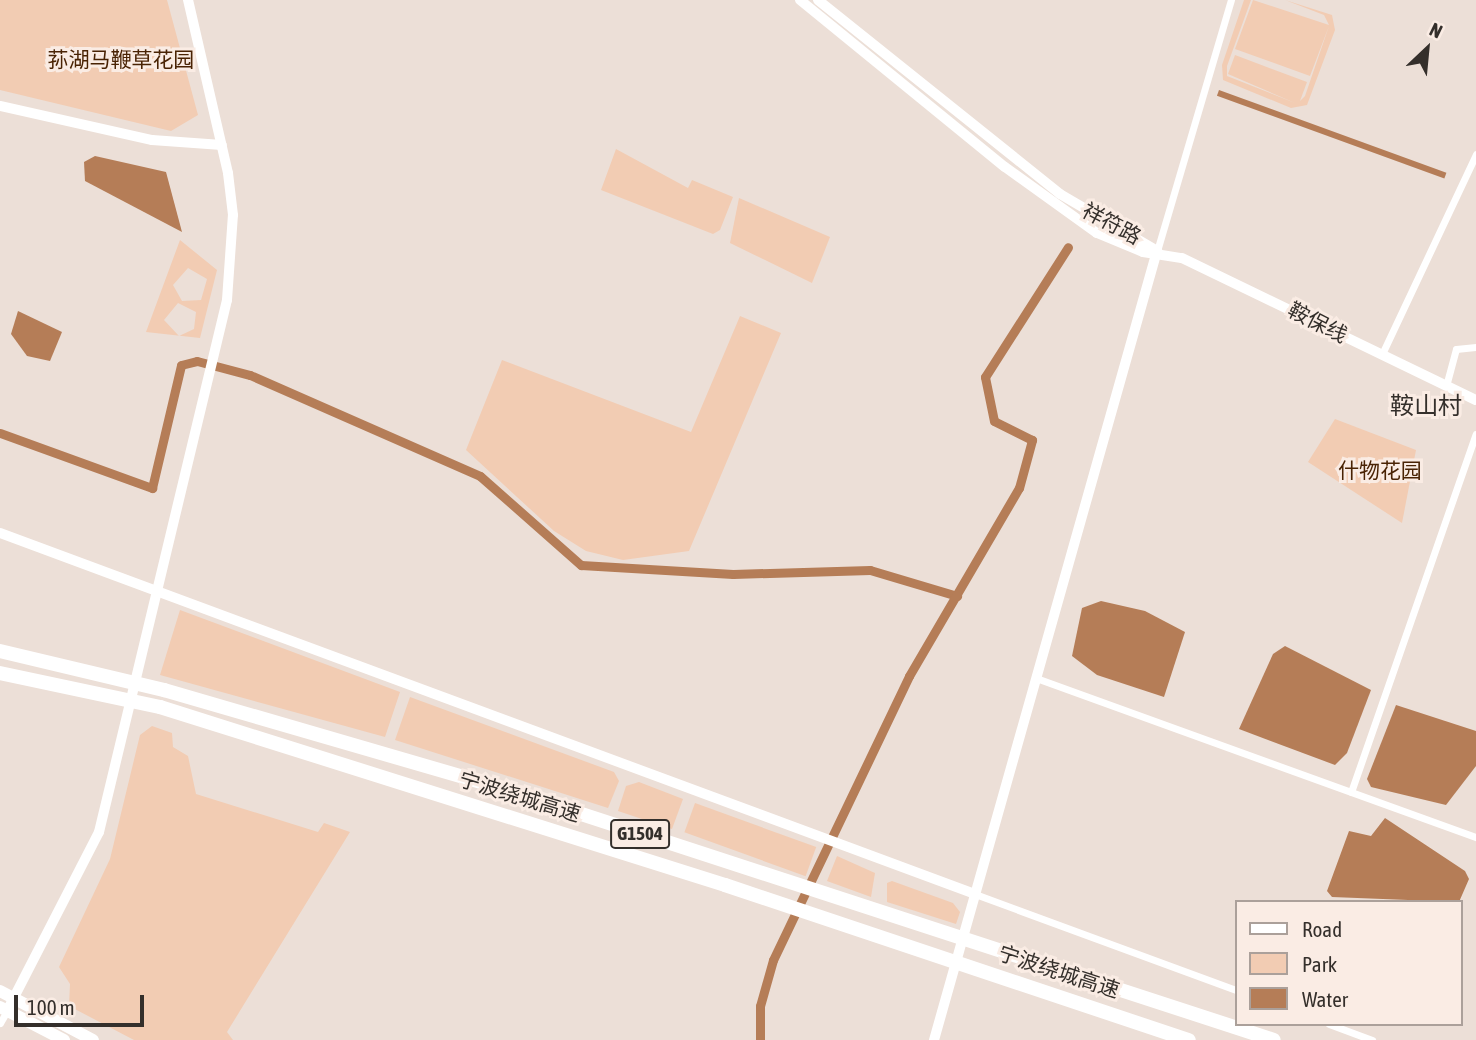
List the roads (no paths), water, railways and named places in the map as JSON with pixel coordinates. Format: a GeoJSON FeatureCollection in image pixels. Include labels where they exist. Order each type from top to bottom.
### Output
{"type":"FeatureCollection","features":[{"type":"Feature","properties":{"kind":"highway","name":"宁波绕城高速"},"geometry":{"type":"LineString","coordinates":[[0,651],[164,690],[513,792],[1274,1040]]}},
{"type":"Feature","properties":{"kind":"highway","name":"宁波绕城高速"},"geometry":{"type":"LineString","coordinates":[[0,673],[173,711],[1189,1040]]}},
{"type":"Feature","properties":{"kind":"main road"},"geometry":{"type":"LineString","coordinates":[[64,1040],[4,1009],[15,999],[99,832],[216,346],[232,253],[222,145],[188,0]]}},
{"type":"Feature","properties":{"kind":"main road","name":"祥符路"},"geometry":{"type":"LineString","coordinates":[[800,0],[1054,205],[1120,244],[1157,251]]}},
{"type":"Feature","properties":{"kind":"main road","name":"祥符路"},"geometry":{"type":"LineString","coordinates":[[818,0],[1060,194],[1157,251]]}},
{"type":"Feature","properties":{"kind":"main road"},"geometry":{"type":"LineString","coordinates":[[0,106],[152,140],[222,145]]}},
{"type":"Feature","properties":{"kind":"main road"},"geometry":{"type":"LineString","coordinates":[[933,1040],[1157,251]]}},
{"type":"Feature","properties":{"kind":"main road","name":"鞍保线"},"geometry":{"type":"LineString","coordinates":[[1157,251],[1253,289],[1476,400]]}},
{"type":"Feature","properties":{"kind":"main road"},"geometry":{"type":"LineString","coordinates":[[0,533],[975,894]]}},
{"type":"Feature","properties":{"kind":"main road"},"geometry":{"type":"LineString","coordinates":[[0,991],[93,1040]]}},
{"type":"Feature","properties":{"kind":"street"},"geometry":{"type":"LineString","coordinates":[[1157,251],[1230,0]]}},
{"type":"Feature","properties":{"kind":"street"},"geometry":{"type":"LineString","coordinates":[[1382,354],[1476,155]]}},
{"type":"Feature","properties":{"kind":"street"},"geometry":{"type":"LineString","coordinates":[[1446,386],[1456,349],[1476,347]]}},
{"type":"Feature","properties":{"kind":"street"},"geometry":{"type":"LineString","coordinates":[[1351,792],[1476,434]]}},
{"type":"Feature","properties":{"kind":"street"},"geometry":{"type":"LineString","coordinates":[[1036,678],[1476,837]]}},
{"type":"Feature","properties":{"kind":"street"},"geometry":{"type":"LineString","coordinates":[[975,894],[1234,989]]}},
{"type":"Feature","properties":{"kind":"street"},"geometry":{"type":"LineString","coordinates":[[0,1023],[4,1009]]}},
{"type":"Feature","properties":{"kind":"street"},"geometry":{"type":"LineString","coordinates":[[1334,1026],[1372,1040]]}},
{"type":"Feature","properties":{"kind":"water"},"geometry":{"type":"Polygon","coordinates":[[[1219,90],[1446,173],[1444,178],[1217,96],[1219,90]]]}},
{"type":"Feature","properties":{"kind":"water"},"geometry":{"type":"Polygon","coordinates":[[[95,156],[166,172],[182,232],[85,181],[84,162],[95,156]]]}},
{"type":"Feature","properties":{"kind":"water"},"geometry":{"type":"Polygon","coordinates":[[[18,311],[62,332],[50,361],[27,356],[11,334],[18,311]]]}},
{"type":"Feature","properties":{"kind":"water"},"geometry":{"type":"Polygon","coordinates":[[[1101,601],[1145,611],[1185,632],[1164,697],[1097,675],[1072,656],[1082,608],[1101,601]]]}},
{"type":"Feature","properties":{"kind":"water"},"geometry":{"type":"Polygon","coordinates":[[[1285,646],[1371,690],[1347,753],[1335,765],[1239,729],[1273,654],[1285,646]]]}},
{"type":"Feature","properties":{"kind":"water"},"geometry":{"type":"Polygon","coordinates":[[[1396,705],[1476,731],[1476,766],[1446,805],[1371,787],[1367,779],[1396,705]]]}},
{"type":"Feature","properties":{"kind":"water"},"geometry":{"type":"Polygon","coordinates":[[[1385,818],[1465,871],[1469,879],[1460,900],[1332,897],[1327,891],[1349,831],[1371,836],[1385,818]]]}},
{"type":"Feature","properties":{"kind":"waterway"},"geometry":{"type":"LineString","coordinates":[[760,1040],[760,1006],[773,960],[909,676],[1019,488],[1032,440],[994,421],[985,377],[1068,247]]}},
{"type":"Feature","properties":{"kind":"waterway"},"geometry":{"type":"LineString","coordinates":[[0,433],[152,488],[181,365],[197,361],[250,375],[480,476],[581,565],[733,574],[870,570],[957,596]]}},
{"type":"Feature","properties":{"kind":"district","name":"鞍山村"},"geometry":{"type":"Point","coordinates":[1426,406]}},
{"type":"Feature","properties":{"kind":"park label","name":"荪湖马鞭草花园"},"geometry":{"type":"Point","coordinates":[121,59]}},
{"type":"Feature","properties":{"kind":"park label","name":"什物花园"},"geometry":{"type":"Point","coordinates":[1380,470]}}]}
